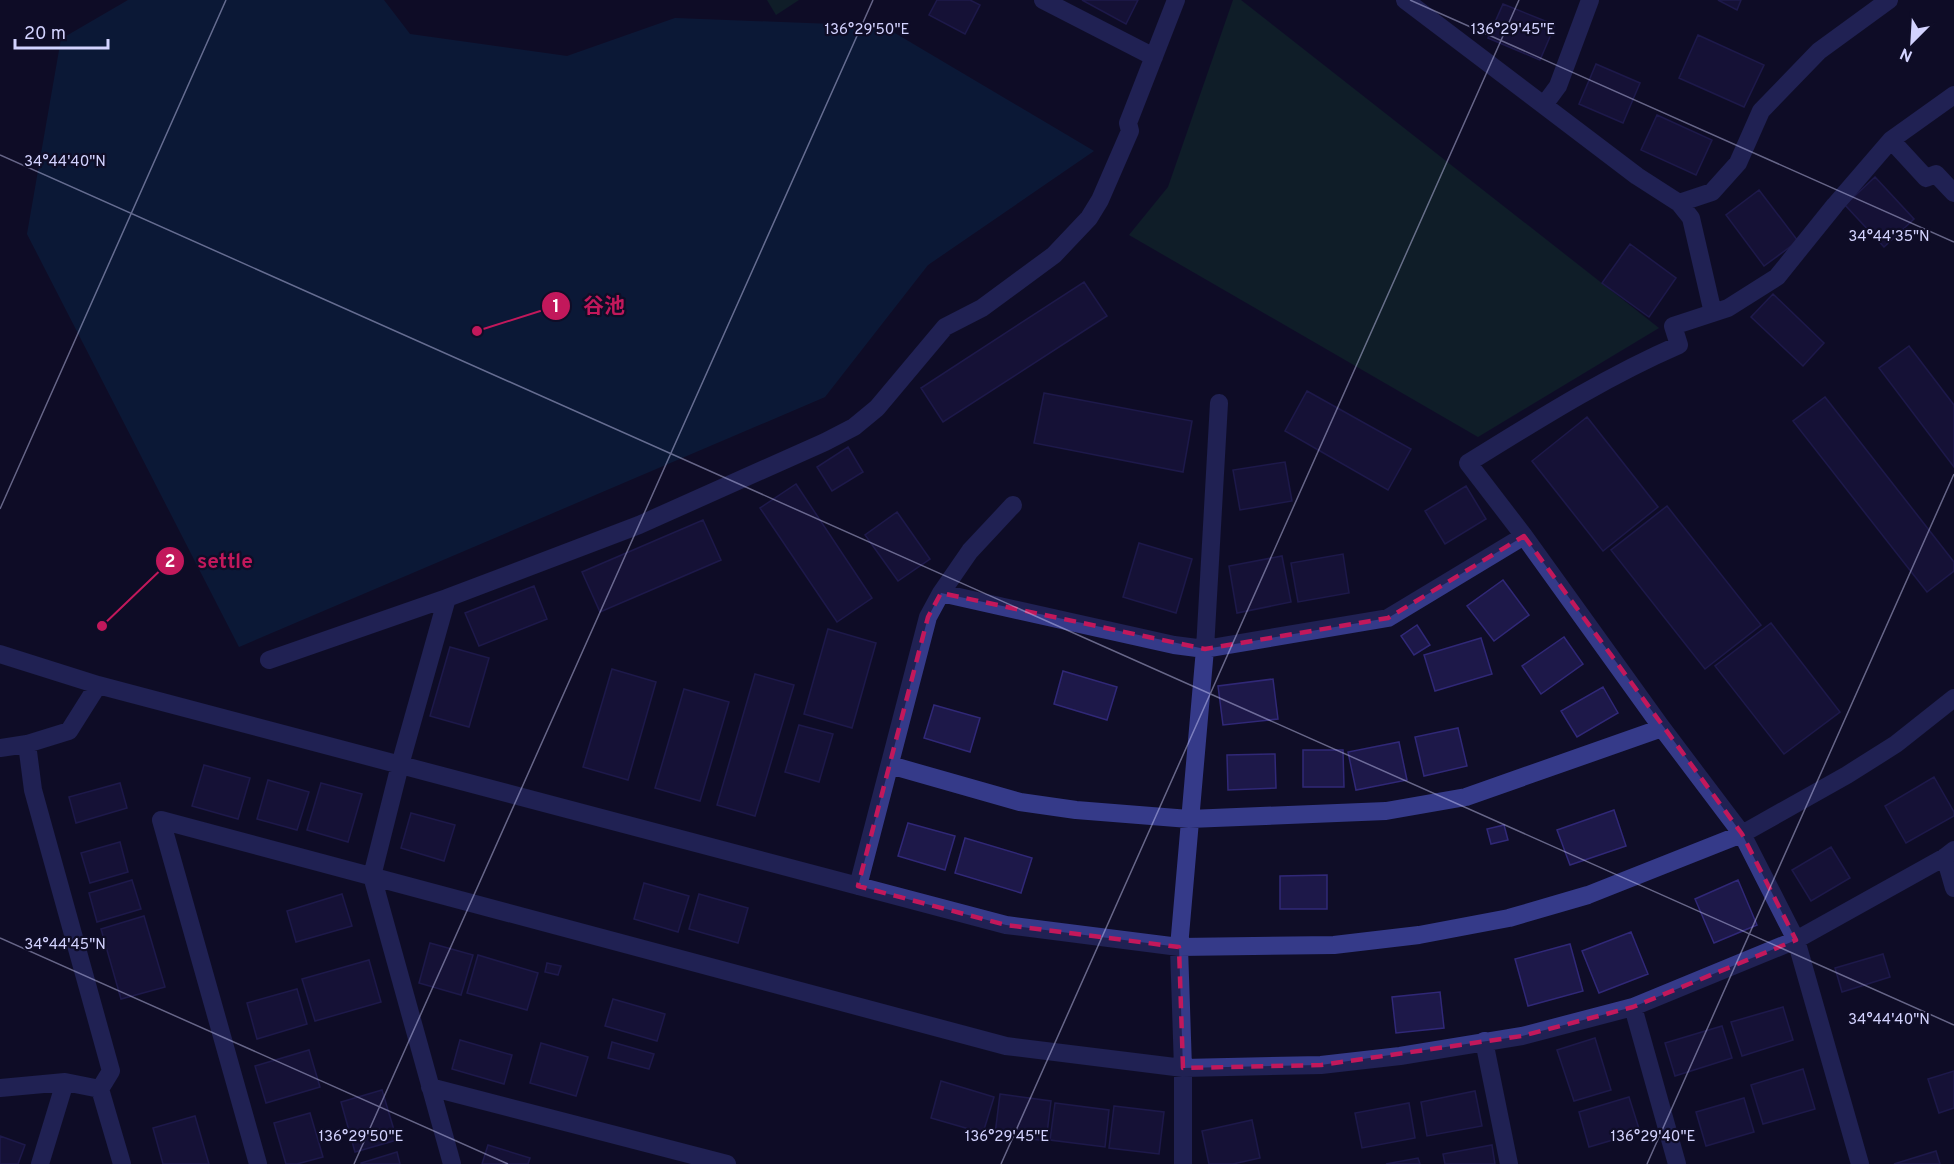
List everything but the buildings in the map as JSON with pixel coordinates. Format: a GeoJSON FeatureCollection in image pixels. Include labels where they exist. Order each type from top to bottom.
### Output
{"type":"FeatureCollection","features":[{"type":"Feature","properties":{"kind":"street"},"geometry":{"type":"LineString","coordinates":[[1043,0],[1154,57]]}},
{"type":"Feature","properties":{"kind":"street"},"geometry":{"type":"LineString","coordinates":[[269,660],[447,598],[639,525],[854,427],[877,408],[945,327],[982,308],[1054,255],[1089,218],[1100,200],[1130,131],[1128,123],[1176,0]]}},
{"type":"Feature","properties":{"kind":"street"},"geometry":{"type":"LineString","coordinates":[[1405,0],[1637,176],[1679,203],[1691,218],[1713,313]]}},
{"type":"Feature","properties":{"kind":"street"},"geometry":{"type":"LineString","coordinates":[[1544,105],[1558,86],[1590,0]]}},
{"type":"Feature","properties":{"kind":"street"},"geometry":{"type":"LineString","coordinates":[[1679,203],[1712,192],[1738,163],[1761,111],[1819,51],[1889,0]]}},
{"type":"Feature","properties":{"kind":"street"},"geometry":{"type":"LineString","coordinates":[[1860,1164],[1796,940],[1742,834],[1468,463],[1541,418],[1656,355],[1679,345],[1673,326],[1728,308],[1777,277],[1835,204],[1891,140],[1954,95]]}},
{"type":"Feature","properties":{"kind":"street"},"geometry":{"type":"LineString","coordinates":[[1891,140],[1926,178],[1936,174],[1954,193]]}},
{"type":"Feature","properties":{"kind":"street"},"geometry":{"type":"LineString","coordinates":[[1183,1164],[1179,947],[1205,649],[1219,402]]}},
{"type":"Feature","properties":{"kind":"street"},"geometry":{"type":"LineString","coordinates":[[858,886],[928,617],[941,593],[970,551],[1013,506]]}},
{"type":"Feature","properties":{"kind":"street"},"geometry":{"type":"LineString","coordinates":[[941,593],[1174,645],[1205,649],[1388,618],[1524,536]]}},
{"type":"Feature","properties":{"kind":"street"},"geometry":{"type":"LineString","coordinates":[[447,598],[400,765],[372,876],[452,1164]]}},
{"type":"Feature","properties":{"kind":"street"},"geometry":{"type":"LineString","coordinates":[[0,654],[98,685],[1006,925],[1179,947],[1334,945],[1419,935],[1509,918],[1588,896],[1742,834],[1848,775],[1896,744],[1954,698]]}},
{"type":"Feature","properties":{"kind":"street"},"geometry":{"type":"LineString","coordinates":[[0,748],[27,744],[69,731],[98,685]]}},
{"type":"Feature","properties":{"kind":"street"},"geometry":{"type":"LineString","coordinates":[[890,765],[1020,802],[1076,810],[1189,819],[1386,811],[1466,797],[1662,728]]}},
{"type":"Feature","properties":{"kind":"street"},"geometry":{"type":"LineString","coordinates":[[27,744],[33,790],[111,1071],[100,1089],[122,1164]]}},
{"type":"Feature","properties":{"kind":"street"},"geometry":{"type":"LineString","coordinates":[[258,1164],[161,820],[1006,1046],[1183,1068],[1322,1065],[1400,1056],[1522,1036],[1633,1007],[1796,940],[1949,853],[1954,888]]}},
{"type":"Feature","properties":{"kind":"street"},"geometry":{"type":"LineString","coordinates":[[1633,1007],[1677,1164]]}},
{"type":"Feature","properties":{"kind":"street"},"geometry":{"type":"LineString","coordinates":[[1484,1041],[1509,1164]]}},
{"type":"Feature","properties":{"kind":"street"},"geometry":{"type":"LineString","coordinates":[[0,1088],[65,1082],[100,1089]]}},
{"type":"Feature","properties":{"kind":"street"},"geometry":{"type":"LineString","coordinates":[[40,1164],[65,1082]]}},
{"type":"Feature","properties":{"kind":"street"},"geometry":{"type":"LineString","coordinates":[[430,1087],[727,1164]]}},
{"type":"Feature","properties":{"kind":"highlighted area"},"geometry":{"type":"Polygon","coordinates":[[[1524,536],[1742,834],[1796,940],[1633,1007],[1522,1036],[1321,1065],[1183,1068],[1179,947],[1006,925],[858,886],[928,617],[941,593],[1205,649],[1388,618],[1524,536]]]}},
{"type":"Feature","properties":{"kind":"green space"},"geometry":{"type":"Polygon","coordinates":[[[767,0],[799,0],[776,15],[767,0]]]}},
{"type":"Feature","properties":{"kind":"green space"},"geometry":{"type":"Polygon","coordinates":[[[1233,0],[1241,0],[1659,328],[1478,437],[1129,235],[1168,187],[1233,0]]]}},
{"type":"Feature","properties":{"kind":"water"},"geometry":{"type":"Polygon","coordinates":[[[128,0],[384,0],[410,34],[567,56],[675,18],[883,26],[1094,151],[928,265],[825,397],[239,647],[27,234],[61,39],[128,0]]]}},
{"type":"Feature","properties":{"kind":"place","name":"谷池"},"geometry":{"type":"Point","coordinates":[477,331]}},
{"type":"Feature","properties":{"kind":"place","name":"settle"},"geometry":{"type":"Point","coordinates":[102,626]}}]}
